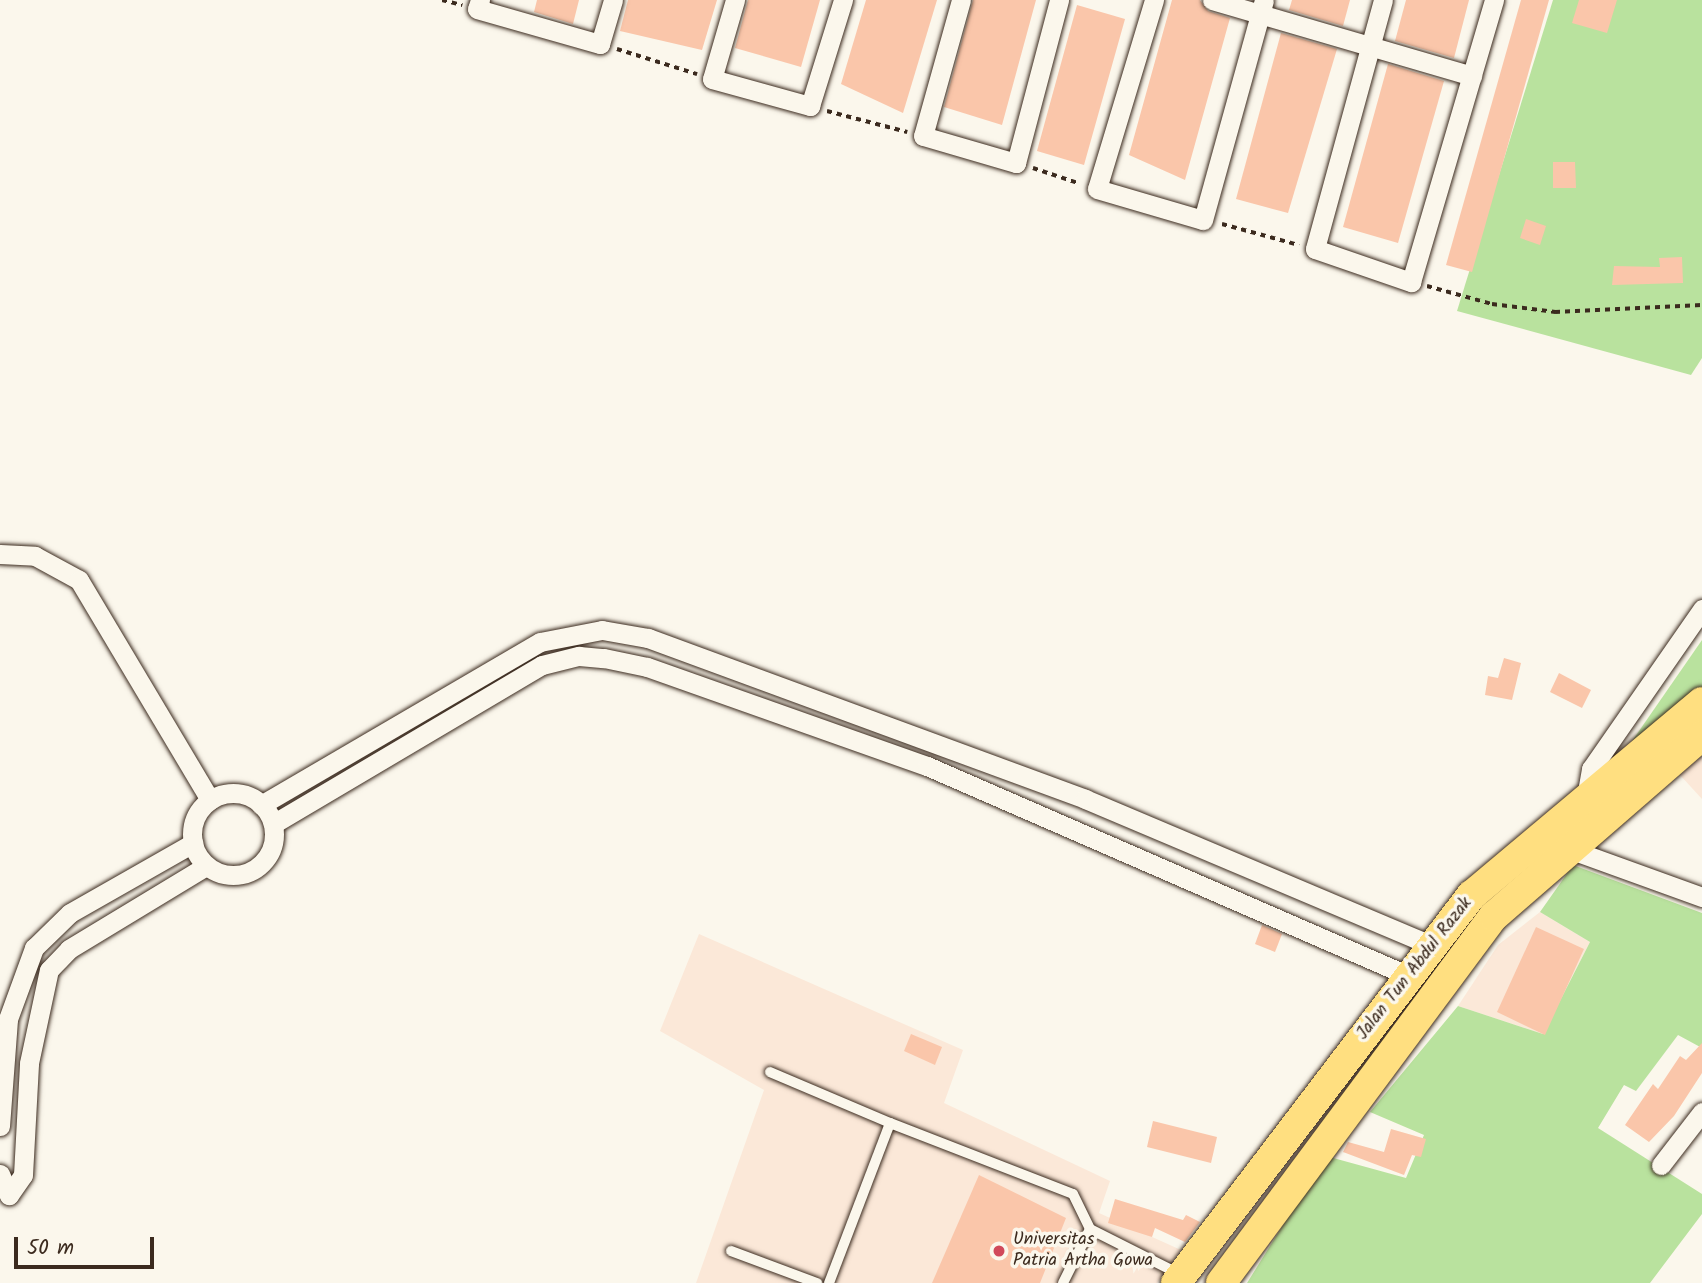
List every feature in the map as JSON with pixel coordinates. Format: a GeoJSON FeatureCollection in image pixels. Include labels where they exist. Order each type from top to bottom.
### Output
{"type":"FeatureCollection","features":[{"type":"Feature","properties":{"kind":"main road","name":"Jalan Tun Abdul Razak"},"geometry":{"type":"LineString","coordinates":[[1221,1283],[1494,916],[1567,849],[1592,813],[1702,702]]}},
{"type":"Feature","properties":{"kind":"main road","name":"Jalan Tun Abdul Razak"},"geometry":{"type":"LineString","coordinates":[[1179,1279],[1472,895],[1541,835],[1592,813],[1702,735]]}},
{"type":"Feature","properties":{"kind":"street"},"geometry":{"type":"LineString","coordinates":[[480,0],[477,9],[600,44],[613,0]]}},
{"type":"Feature","properties":{"kind":"street"},"geometry":{"type":"LineString","coordinates":[[735,0],[712,79],[810,106],[843,0]]}},
{"type":"Feature","properties":{"kind":"street"},"geometry":{"type":"LineString","coordinates":[[961,0],[923,136],[1016,163],[1059,0]]}},
{"type":"Feature","properties":{"kind":"street"},"geometry":{"type":"LineString","coordinates":[[1154,0],[1097,189],[1203,219],[1262,8]]}},
{"type":"Feature","properties":{"kind":"street"},"geometry":{"type":"LineString","coordinates":[[1212,0],[1262,8],[1369,47],[1472,76]]}},
{"type":"Feature","properties":{"kind":"street"},"geometry":{"type":"LineString","coordinates":[[1383,0],[1315,249],[1411,282],[1494,0]]}},
{"type":"Feature","properties":{"kind":"street"},"geometry":{"type":"LineString","coordinates":[[0,554],[35,555],[79,580],[211,800]]}},
{"type":"Feature","properties":{"kind":"street"},"geometry":{"type":"LineString","coordinates":[[1592,813],[1591,769],[1702,609]]}},
{"type":"Feature","properties":{"kind":"street"},"geometry":{"type":"LineString","coordinates":[[261,805],[540,642],[602,630],[648,638],[1084,799],[1433,946]]}},
{"type":"Feature","properties":{"kind":"street"},"geometry":{"type":"LineString","coordinates":[[273,824],[385,763],[541,665],[579,656],[604,658],[647,667],[928,766],[1409,976]]}},
{"type":"Feature","properties":{"kind":"street"},"geometry":{"type":"LineString","coordinates":[[231,793],[261,805],[273,824],[271,849],[255,869],[230,875],[206,866],[193,843],[197,815],[211,800],[231,793]]}},
{"type":"Feature","properties":{"kind":"street"},"geometry":{"type":"LineString","coordinates":[[1541,835],[1567,849],[1702,897]]}},
{"type":"Feature","properties":{"kind":"street"},"geometry":{"type":"LineString","coordinates":[[0,1126],[8,1019],[34,948],[70,913],[193,843]]}},
{"type":"Feature","properties":{"kind":"street"},"geometry":{"type":"LineString","coordinates":[[0,1174],[9,1195],[23,1174],[29,1063],[49,970],[69,949],[206,866]]}},
{"type":"Feature","properties":{"kind":"street"},"geometry":{"type":"LineString","coordinates":[[1661,1165],[1702,1112]]}},
{"type":"Feature","properties":{"kind":"lane"},"geometry":{"type":"LineString","coordinates":[[771,1072],[890,1123],[1073,1194],[1090,1229],[1179,1279]]}},
{"type":"Feature","properties":{"kind":"lane"},"geometry":{"type":"LineString","coordinates":[[829,1283],[890,1123]]}},
{"type":"Feature","properties":{"kind":"lane"},"geometry":{"type":"LineString","coordinates":[[1063,1283],[1090,1229]]}},
{"type":"Feature","properties":{"kind":"lane"},"geometry":{"type":"LineString","coordinates":[[732,1251],[817,1283]]}},
{"type":"Feature","properties":{"kind":"path"},"geometry":{"type":"LineString","coordinates":[[600,44],[712,79]]}},
{"type":"Feature","properties":{"kind":"path"},"geometry":{"type":"LineString","coordinates":[[810,106],[923,136]]}},
{"type":"Feature","properties":{"kind":"path"},"geometry":{"type":"LineString","coordinates":[[1016,163],[1097,189]]}},
{"type":"Feature","properties":{"kind":"path"},"geometry":{"type":"LineString","coordinates":[[1203,219],[1315,249]]}},
{"type":"Feature","properties":{"kind":"path"},"geometry":{"type":"LineString","coordinates":[[1411,282],[1492,304],[1555,312],[1702,305]]}},
{"type":"Feature","properties":{"kind":"shaded area"},"geometry":{"type":"Polygon","coordinates":[[[1702,756],[1702,799],[1680,775],[1702,756]]]}},
{"type":"Feature","properties":{"kind":"shaded area"},"geometry":{"type":"Polygon","coordinates":[[[1540,912],[1590,942],[1543,1034],[1458,1006],[1498,945],[1540,912]]]}},
{"type":"Feature","properties":{"kind":"shaded area"},"geometry":{"type":"Polygon","coordinates":[[[699,934],[963,1050],[944,1103],[1110,1181],[1099,1213],[1181,1250],[1157,1283],[696,1283],[764,1090],[660,1031],[699,934]]]}},
{"type":"Feature","properties":{"kind":"green space"},"geometry":{"type":"Polygon","coordinates":[[[1553,0],[1702,0],[1702,358],[1691,375],[1457,311],[1553,0]]]}},
{"type":"Feature","properties":{"kind":"green space"},"geometry":{"type":"Polygon","coordinates":[[[1702,640],[1702,702],[1603,783],[1702,640]]]}},
{"type":"Feature","properties":{"kind":"green space"},"geometry":{"type":"Polygon","coordinates":[[[1573,865],[1702,913],[1702,1048],[1678,1035],[1636,1091],[1624,1085],[1598,1128],[1702,1194],[1702,1214],[1650,1283],[1247,1283],[1326,1156],[1406,1178],[1424,1135],[1370,1112],[1458,1006],[1543,1034],[1590,942],[1540,912],[1573,865]]]}},
{"type":"Feature","properties":{"kind":"building"},"geometry":{"type":"Polygon","coordinates":[[[537,0],[579,0],[573,24],[534,12],[537,0]]]}},
{"type":"Feature","properties":{"kind":"building"},"geometry":{"type":"Polygon","coordinates":[[[628,0],[717,0],[702,50],[620,31],[628,0]]]}},
{"type":"Feature","properties":{"kind":"building"},"geometry":{"type":"Polygon","coordinates":[[[748,0],[820,0],[801,67],[735,48],[748,0]]]}},
{"type":"Feature","properties":{"kind":"building"},"geometry":{"type":"Polygon","coordinates":[[[866,0],[937,0],[903,113],[841,84],[866,0]]]}},
{"type":"Feature","properties":{"kind":"building"},"geometry":{"type":"Polygon","coordinates":[[[973,0],[1036,0],[1002,125],[944,107],[973,0]]]}},
{"type":"Feature","properties":{"kind":"building"},"geometry":{"type":"Polygon","coordinates":[[[1172,0],[1200,0],[1208,11],[1230,18],[1185,180],[1129,155],[1172,0]]]}},
{"type":"Feature","properties":{"kind":"building"},"geometry":{"type":"Polygon","coordinates":[[[1292,0],[1350,0],[1343,26],[1289,10],[1292,0]]]}},
{"type":"Feature","properties":{"kind":"building"},"geometry":{"type":"Polygon","coordinates":[[[1406,0],[1469,0],[1454,58],[1395,41],[1406,0]]]}},
{"type":"Feature","properties":{"kind":"building"},"geometry":{"type":"Polygon","coordinates":[[[1521,0],[1549,0],[1472,272],[1446,265],[1521,0]]]}},
{"type":"Feature","properties":{"kind":"building"},"geometry":{"type":"Polygon","coordinates":[[[1579,0],[1617,0],[1607,33],[1572,23],[1579,0]]]}},
{"type":"Feature","properties":{"kind":"building"},"geometry":{"type":"Polygon","coordinates":[[[1077,5],[1125,19],[1084,165],[1037,151],[1077,5]]]}},
{"type":"Feature","properties":{"kind":"building"},"geometry":{"type":"Polygon","coordinates":[[[1281,33],[1337,49],[1288,213],[1236,199],[1281,33]]]}},
{"type":"Feature","properties":{"kind":"building"},"geometry":{"type":"Polygon","coordinates":[[[1388,64],[1444,81],[1398,243],[1343,227],[1388,64]]]}},
{"type":"Feature","properties":{"kind":"building"},"geometry":{"type":"Polygon","coordinates":[[[1553,162],[1575,162],[1576,188],[1553,188],[1553,162]]]}},
{"type":"Feature","properties":{"kind":"building"},"geometry":{"type":"Polygon","coordinates":[[[1526,219],[1546,226],[1540,245],[1520,238],[1526,219]]]}},
{"type":"Feature","properties":{"kind":"building"},"geometry":{"type":"Polygon","coordinates":[[[1682,257],[1683,283],[1612,285],[1614,266],[1660,267],[1659,258],[1682,257]]]}},
{"type":"Feature","properties":{"kind":"building"},"geometry":{"type":"Polygon","coordinates":[[[1504,658],[1521,663],[1512,700],[1485,695],[1488,676],[1498,678],[1504,658]]]}},
{"type":"Feature","properties":{"kind":"building"},"geometry":{"type":"Polygon","coordinates":[[[1559,673],[1591,690],[1582,708],[1550,692],[1559,673]]]}},
{"type":"Feature","properties":{"kind":"building"},"geometry":{"type":"Polygon","coordinates":[[[1262,925],[1282,934],[1275,952],[1255,944],[1262,925]]]}},
{"type":"Feature","properties":{"kind":"building"},"geometry":{"type":"Polygon","coordinates":[[[1536,927],[1584,949],[1545,1035],[1497,1012],[1536,927]]]}},
{"type":"Feature","properties":{"kind":"building"},"geometry":{"type":"Polygon","coordinates":[[[911,1034],[942,1047],[935,1065],[904,1051],[911,1034]]]}},
{"type":"Feature","properties":{"kind":"building"},"geometry":{"type":"Polygon","coordinates":[[[1702,1043],[1702,1073],[1674,1116],[1649,1142],[1625,1125],[1653,1084],[1658,1089],[1680,1056],[1686,1060],[1702,1043]]]}},
{"type":"Feature","properties":{"kind":"building"},"geometry":{"type":"Polygon","coordinates":[[[1153,1121],[1217,1137],[1211,1163],[1147,1147],[1153,1121]]]}},
{"type":"Feature","properties":{"kind":"building"},"geometry":{"type":"Polygon","coordinates":[[[1391,1129],[1426,1139],[1421,1157],[1412,1155],[1404,1175],[1343,1152],[1348,1142],[1384,1152],[1391,1129]]]}},
{"type":"Feature","properties":{"kind":"building","name":"Universitas Patria Artha Gowa"},"geometry":{"type":"Polygon","coordinates":[[[979,1175],[1066,1218],[1040,1283],[932,1283],[979,1175]]]}},
{"type":"Feature","properties":{"kind":"building"},"geometry":{"type":"Polygon","coordinates":[[[1115,1199],[1183,1220],[1186,1215],[1200,1222],[1185,1242],[1155,1228],[1152,1237],[1108,1223],[1115,1199]]]}},
{"type":"Feature","properties":{"kind":"place","name":"Universitas Patria Artha Gowa"},"geometry":{"type":"Point","coordinates":[999,1251]}}]}
